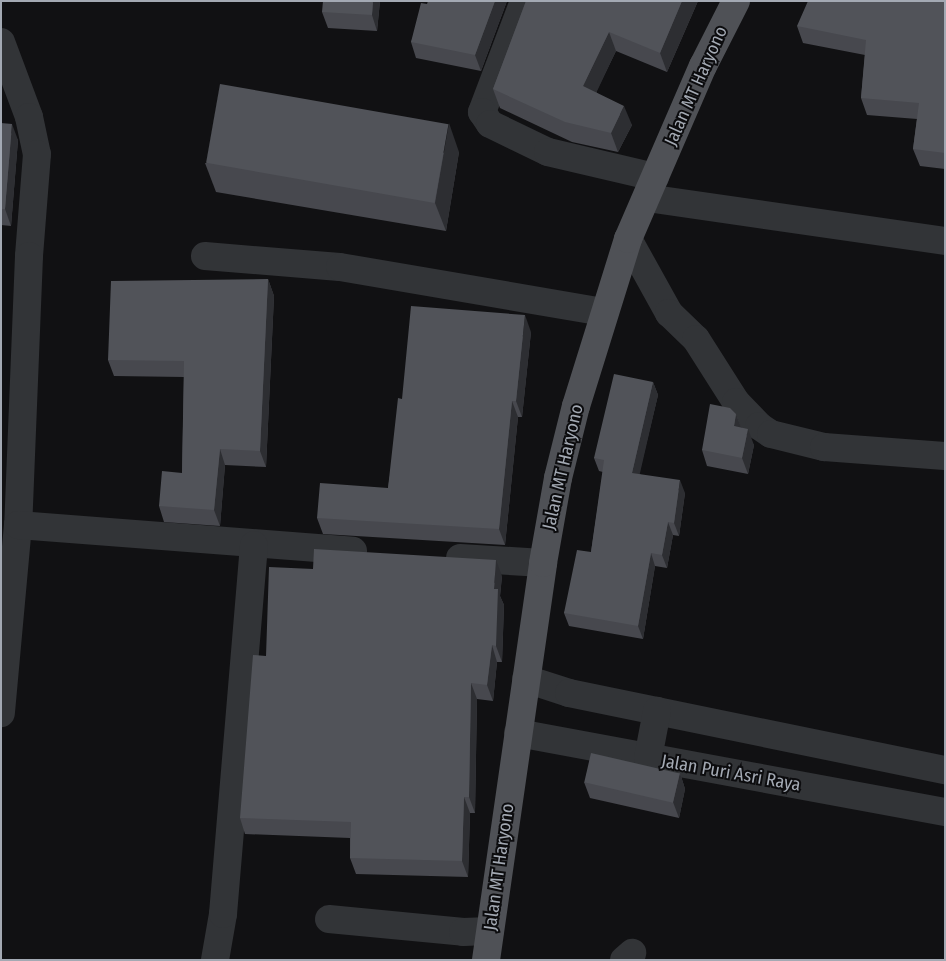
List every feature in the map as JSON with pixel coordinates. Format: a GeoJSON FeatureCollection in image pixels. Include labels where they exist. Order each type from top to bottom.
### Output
{"type":"FeatureCollection","features":[{"type":"Feature","properties":{"kind":"main road","name":"Jalan MT Haryono"},"geometry":{"type":"LineString","coordinates":[[486,960],[543,563],[558,478],[603,312],[628,239],[703,66],[736,1]]}},
{"type":"Feature","properties":{"kind":"street"},"geometry":{"type":"LineString","coordinates":[[524,1],[482,112],[490,124],[548,152],[651,188],[945,241]]}},
{"type":"Feature","properties":{"kind":"street"},"geometry":{"type":"LineString","coordinates":[[1,42],[29,117],[37,154],[28,256],[18,525],[1,713]]}},
{"type":"Feature","properties":{"kind":"street"},"geometry":{"type":"LineString","coordinates":[[628,239],[670,314],[696,339],[736,402],[771,434],[824,447],[945,456]]}},
{"type":"Feature","properties":{"kind":"street"},"geometry":{"type":"LineString","coordinates":[[205,256],[340,267],[603,312]]}},
{"type":"Feature","properties":{"kind":"street"},"geometry":{"type":"LineString","coordinates":[[18,525],[254,545],[383,553]]}},
{"type":"Feature","properties":{"kind":"street"},"geometry":{"type":"LineString","coordinates":[[215,960],[223,914],[254,545]]}},
{"type":"Feature","properties":{"kind":"street"},"geometry":{"type":"LineString","coordinates":[[433,556],[543,563]]}},
{"type":"Feature","properties":{"kind":"street"},"geometry":{"type":"LineString","coordinates":[[526,679],[569,693],[945,770]]}},
{"type":"Feature","properties":{"kind":"street"},"geometry":{"type":"LineString","coordinates":[[648,758],[657,711]]}},
{"type":"Feature","properties":{"kind":"street","name":"Jalan Puri Asri Raya"},"geometry":{"type":"LineString","coordinates":[[518,733],[945,812]]}},
{"type":"Feature","properties":{"kind":"street"},"geometry":{"type":"LineString","coordinates":[[329,919],[463,932],[490,931]]}},
{"type":"Feature","properties":{"kind":"building"},"geometry":{"type":"Polygon","coordinates":[[[323,1],[373,1],[372,15],[322,12],[323,1]]]}},
{"type":"Feature","properties":{"kind":"building"},"geometry":{"type":"Polygon","coordinates":[[[428,1],[495,1],[475,55],[411,42],[421,3],[427,4],[428,1]]]}},
{"type":"Feature","properties":{"kind":"building"},"geometry":{"type":"Polygon","coordinates":[[[526,1],[682,1],[660,53],[609,32],[583,86],[624,106],[611,133],[565,122],[493,89],[526,1]]]}},
{"type":"Feature","properties":{"kind":"building"},"geometry":{"type":"Polygon","coordinates":[[[808,1],[945,1],[945,153],[913,149],[919,103],[861,98],[866,40],[797,26],[808,1]]]}},
{"type":"Feature","properties":{"kind":"building"},"geometry":{"type":"Polygon","coordinates":[[[220,84],[448,124],[435,203],[206,163],[220,84]]]}},
{"type":"Feature","properties":{"kind":"building"},"geometry":{"type":"Polygon","coordinates":[[[1,123],[12,124],[5,209],[1,209],[1,123]]]}},
{"type":"Feature","properties":{"kind":"building"},"geometry":{"type":"Polygon","coordinates":[[[268,279],[260,451],[220,449],[214,510],[159,506],[162,471],[182,473],[184,361],[108,360],[111,281],[268,279]]]}},
{"type":"Feature","properties":{"kind":"building"},"geometry":{"type":"Polygon","coordinates":[[[411,306],[525,315],[516,401],[512,401],[499,529],[317,518],[320,483],[388,488],[398,398],[402,399],[411,306]]]}},
{"type":"Feature","properties":{"kind":"building"},"geometry":{"type":"Polygon","coordinates":[[[614,374],[653,382],[632,473],[680,480],[674,523],[668,522],[662,555],[651,553],[638,626],[564,613],[577,550],[591,552],[604,460],[594,458],[614,374]]]}},
{"type":"Feature","properties":{"kind":"building"},"geometry":{"type":"Polygon","coordinates":[[[710,404],[730,408],[736,414],[734,426],[748,429],[742,458],[702,450],[710,404]]]}},
{"type":"Feature","properties":{"kind":"building"},"geometry":{"type":"Polygon","coordinates":[[[314,549],[496,560],[494,589],[498,589],[496,646],[492,645],[487,685],[471,683],[469,797],[464,797],[462,861],[350,858],[351,822],[240,818],[253,655],[266,656],[269,567],[313,569],[314,549]]]}},
{"type":"Feature","properties":{"kind":"building"},"geometry":{"type":"Polygon","coordinates":[[[591,753],[680,773],[673,803],[584,782],[591,753]]]}}]}
